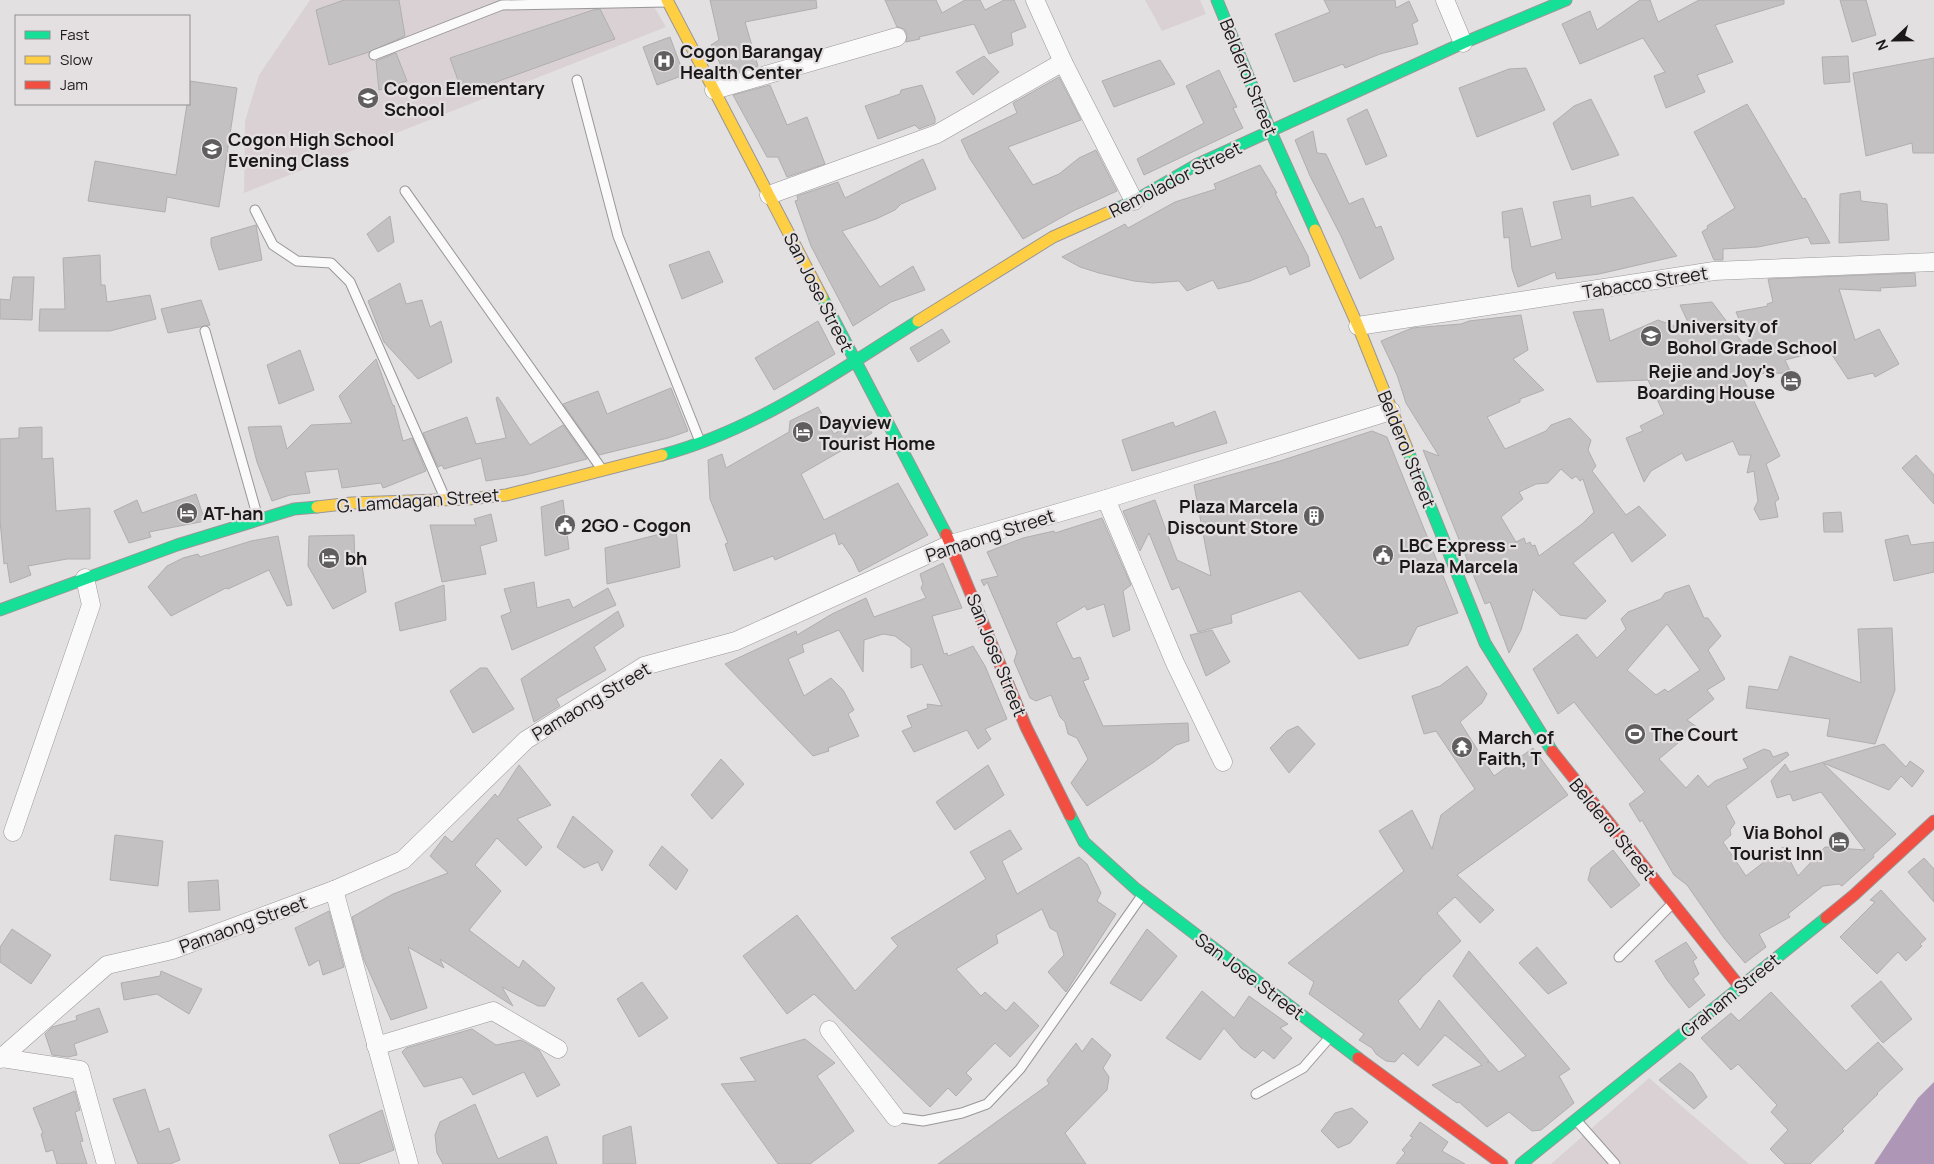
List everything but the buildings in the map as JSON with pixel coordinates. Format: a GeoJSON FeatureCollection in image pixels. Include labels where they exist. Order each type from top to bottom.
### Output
{"type":"FeatureCollection","features":[{"type":"Feature","properties":{"kind":"street"},"geometry":{"type":"LineString","coordinates":[[1035,0],[1063,62],[1134,201]]}},
{"type":"Feature","properties":{"kind":"street","name":"Belderol Street"},"geometry":{"type":"LineString","coordinates":[[1217,0],[1271,132],[1358,326],[1485,644],[1552,751],[1740,987]]}},
{"type":"Feature","properties":{"kind":"street"},"geometry":{"type":"LineString","coordinates":[[1445,0],[1463,43]]}},
{"type":"Feature","properties":{"kind":"street","name":"Remolador Street"},"geometry":{"type":"LineString","coordinates":[[856,362],[936,309],[1053,237],[1134,201],[1196,165],[1463,43],[1566,0]]}},
{"type":"Feature","properties":{"kind":"street","name":"San Jose Street"},"geometry":{"type":"LineString","coordinates":[[671,1],[714,90],[951,544],[1026,727],[1084,842],[1143,894],[1330,1037],[1502,1164]]}},
{"type":"Feature","properties":{"kind":"street"},"geometry":{"type":"LineString","coordinates":[[714,90],[897,37]]}},
{"type":"Feature","properties":{"kind":"street"},"geometry":{"type":"LineString","coordinates":[[768,194],[937,134],[1063,62]]}},
{"type":"Feature","properties":{"kind":"street","name":"Tabacco Street"},"geometry":{"type":"LineString","coordinates":[[1358,326],[1714,271],[1934,262]]}},
{"type":"Feature","properties":{"kind":"street","name":"G. Lamdagan Street"},"geometry":{"type":"LineString","coordinates":[[0,610],[177,545],[294,509],[352,503],[446,500],[506,495],[672,452],[764,415],[856,362]]}},
{"type":"Feature","properties":{"kind":"street","name":"Pamaong Street"},"geometry":{"type":"LineString","coordinates":[[1,1059],[107,966],[172,950],[334,890],[403,860],[526,740],[644,666],[736,641],[951,544],[1106,499],[1391,411]]}},
{"type":"Feature","properties":{"kind":"street"},"geometry":{"type":"LineString","coordinates":[[1106,499],[1175,663],[1223,762]]}},
{"type":"Feature","properties":{"kind":"street"},"geometry":{"type":"LineString","coordinates":[[13,832],[91,605],[85,578]]}},
{"type":"Feature","properties":{"kind":"street","name":"Graham Street"},"geometry":{"type":"LineString","coordinates":[[1521,1164],[1854,895],[1934,821]]}},
{"type":"Feature","properties":{"kind":"street"},"geometry":{"type":"LineString","coordinates":[[334,890],[408,1164]]}},
{"type":"Feature","properties":{"kind":"street"},"geometry":{"type":"LineString","coordinates":[[376,1046],[493,1011],[558,1050]]}},
{"type":"Feature","properties":{"kind":"street"},"geometry":{"type":"LineString","coordinates":[[829,1030],[895,1117]]}},
{"type":"Feature","properties":{"kind":"street"},"geometry":{"type":"LineString","coordinates":[[1,1059],[80,1070],[106,1164]]}},
{"type":"Feature","properties":{"kind":"lane"},"geometry":{"type":"LineString","coordinates":[[374,55],[502,4],[671,1]]}},
{"type":"Feature","properties":{"kind":"lane"},"geometry":{"type":"LineString","coordinates":[[577,80],[618,236],[700,442]]}},
{"type":"Feature","properties":{"kind":"lane"},"geometry":{"type":"LineString","coordinates":[[405,191],[603,470]]}},
{"type":"Feature","properties":{"kind":"lane"},"geometry":{"type":"LineString","coordinates":[[256,210],[273,245],[297,261],[331,263],[350,282],[446,500]]}},
{"type":"Feature","properties":{"kind":"lane"},"geometry":{"type":"LineString","coordinates":[[205,331],[259,521]]}},
{"type":"Feature","properties":{"kind":"lane"},"geometry":{"type":"LineString","coordinates":[[895,1117],[923,1121],[962,1113],[987,1104],[1020,1069],[1143,894]]}},
{"type":"Feature","properties":{"kind":"lane"},"geometry":{"type":"LineString","coordinates":[[1618,957],[1673,903]]}},
{"type":"Feature","properties":{"kind":"lane"},"geometry":{"type":"LineString","coordinates":[[1256,1094],[1303,1068],[1330,1037]]}},
{"type":"Feature","properties":{"kind":"lane"},"geometry":{"type":"LineString","coordinates":[[1576,1120],[1614,1164]]}},
{"type":"Feature","properties":{"kind":"shaded area","name":"Cogon Elementary School"},"geometry":{"type":"Polygon","coordinates":[[[310,0],[650,0],[666,27],[244,193],[245,121],[259,75],[310,0]]]}},
{"type":"Feature","properties":{"kind":"shaded area"},"geometry":{"type":"Polygon","coordinates":[[[1145,0],[1200,0],[1206,14],[1162,31],[1145,0]]]}},
{"type":"Feature","properties":{"kind":"shaded area"},"geometry":{"type":"Polygon","coordinates":[[[1649,1078],[1749,1164],[1551,1164],[1649,1078]]]}},
{"type":"Feature","properties":{"kind":"shaded area"},"geometry":{"type":"Polygon","coordinates":[[[1934,1082],[1934,1164],[1874,1164],[1918,1098],[1934,1082]]]}},
{"type":"Feature","properties":{"kind":"traffic: fast"},"geometry":{"type":"LineString","coordinates":[[1217,0],[1271,132],[1315,230]]}},
{"type":"Feature","properties":{"kind":"traffic: fast"},"geometry":{"type":"LineString","coordinates":[[1116,209],[1134,201],[1196,165],[1463,43],[1566,0]]}},
{"type":"Feature","properties":{"kind":"traffic: fast"},"geometry":{"type":"LineString","coordinates":[[822,297],[946,534]]}},
{"type":"Feature","properties":{"kind":"traffic: fast"},"geometry":{"type":"LineString","coordinates":[[662,455],[730,431],[763,415],[795,398],[918,321]]}},
{"type":"Feature","properties":{"kind":"traffic: fast"},"geometry":{"type":"LineString","coordinates":[[1408,451],[1485,643],[1552,751]]}},
{"type":"Feature","properties":{"kind":"traffic: fast"},"geometry":{"type":"LineString","coordinates":[[0,610],[177,545],[294,509],[317,507]]}},
{"type":"Feature","properties":{"kind":"traffic: fast"},"geometry":{"type":"LineString","coordinates":[[1070,815],[1084,842],[1136,889],[1358,1058]]}},
{"type":"Feature","properties":{"kind":"traffic: fast"},"geometry":{"type":"LineString","coordinates":[[1521,1164],[1826,918]]}},
{"type":"Feature","properties":{"kind":"traffic: slow"},"geometry":{"type":"LineString","coordinates":[[667,0],[822,297]]}},
{"type":"Feature","properties":{"kind":"traffic: slow"},"geometry":{"type":"LineString","coordinates":[[918,321],[1053,237],[1116,209]]}},
{"type":"Feature","properties":{"kind":"traffic: slow"},"geometry":{"type":"LineString","coordinates":[[1315,230],[1358,326],[1408,451]]}},
{"type":"Feature","properties":{"kind":"traffic: slow"},"geometry":{"type":"LineString","coordinates":[[317,507],[352,503],[468,499],[506,495],[662,455]]}},
{"type":"Feature","properties":{"kind":"traffic: jam"},"geometry":{"type":"LineString","coordinates":[[946,534],[1026,727],[1070,815]]}},
{"type":"Feature","properties":{"kind":"traffic: jam"},"geometry":{"type":"LineString","coordinates":[[1552,751],[1740,987]]}},
{"type":"Feature","properties":{"kind":"traffic: jam"},"geometry":{"type":"LineString","coordinates":[[1826,918],[1854,895],[1934,821]]}},
{"type":"Feature","properties":{"kind":"traffic: jam"},"geometry":{"type":"LineString","coordinates":[[1358,1058],[1502,1164]]}},
{"type":"Feature","properties":{"kind":"place","name":"Cogon Barangay Health Center"},"geometry":{"type":"Point","coordinates":[664,61]}},
{"type":"Feature","properties":{"kind":"place","name":"Cogon Elementary School"},"geometry":{"type":"Point","coordinates":[368,98]}},
{"type":"Feature","properties":{"kind":"place","name":"Cogon High School Evening Class"},"geometry":{"type":"Point","coordinates":[212,149]}},
{"type":"Feature","properties":{"kind":"place","name":"University of Bohol Grade School"},"geometry":{"type":"Point","coordinates":[1651,336]}},
{"type":"Feature","properties":{"kind":"place","name":"Rejie and Joy's Boarding House"},"geometry":{"type":"Point","coordinates":[1791,381]}},
{"type":"Feature","properties":{"kind":"place","name":"Dayview Tourist Home"},"geometry":{"type":"Point","coordinates":[803,432]}},
{"type":"Feature","properties":{"kind":"place","name":"AT-han"},"geometry":{"type":"Point","coordinates":[187,513]}},
{"type":"Feature","properties":{"kind":"place","name":"Plaza Marcela Discount Store"},"geometry":{"type":"Point","coordinates":[1314,516]}},
{"type":"Feature","properties":{"kind":"place","name":"2GO - Cogon"},"geometry":{"type":"Point","coordinates":[565,525]}},
{"type":"Feature","properties":{"kind":"place","name":"LBC Express - Plaza Marcela"},"geometry":{"type":"Point","coordinates":[1383,555]}},
{"type":"Feature","properties":{"kind":"place","name":"bh"},"geometry":{"type":"Point","coordinates":[329,558]}},
{"type":"Feature","properties":{"kind":"place","name":"The Court"},"geometry":{"type":"Point","coordinates":[1635,734]}},
{"type":"Feature","properties":{"kind":"place","name":"March of Faith, T"},"geometry":{"type":"Point","coordinates":[1462,747]}},
{"type":"Feature","properties":{"kind":"place","name":"Via Bohol Tourist Inn"},"geometry":{"type":"Point","coordinates":[1839,842]}}]}
